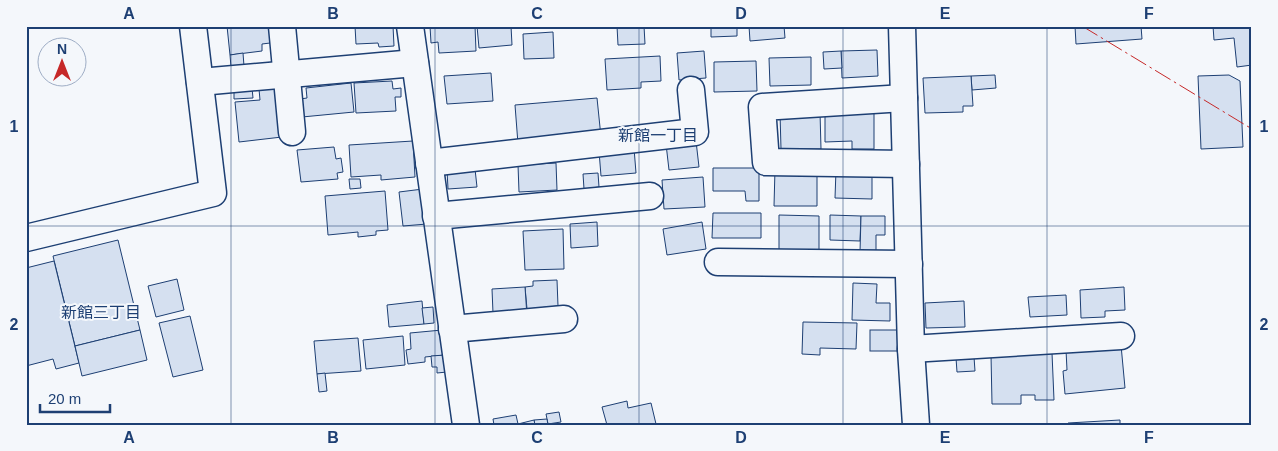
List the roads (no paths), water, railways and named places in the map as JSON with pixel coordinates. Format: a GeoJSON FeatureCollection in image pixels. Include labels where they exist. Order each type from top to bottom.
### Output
{"type":"FeatureCollection","features":[{"type":"Feature","properties":{"kind":"street"},"geometry":{"type":"LineString","coordinates":[[26,238],[213,193],[193,26]]}},
{"type":"Feature","properties":{"kind":"street"},"geometry":{"type":"LineString","coordinates":[[282,26],[292,132]]}},
{"type":"Feature","properties":{"kind":"street"},"geometry":{"type":"LineString","coordinates":[[410,26],[466,425]]}},
{"type":"Feature","properties":{"kind":"street"},"geometry":{"type":"LineString","coordinates":[[902,26],[911,349],[916,425]]}},
{"type":"Feature","properties":{"kind":"street"},"geometry":{"type":"LineString","coordinates":[[200,82],[415,63]]}},
{"type":"Feature","properties":{"kind":"street"},"geometry":{"type":"LineString","coordinates":[[429,163],[695,132],[691,90]]}},
{"type":"Feature","properties":{"kind":"street"},"geometry":{"type":"LineString","coordinates":[[904,98],[762,107],[766,162],[906,164]]}},
{"type":"Feature","properties":{"kind":"street"},"geometry":{"type":"LineString","coordinates":[[436,216],[650,196]]}},
{"type":"Feature","properties":{"kind":"street"},"geometry":{"type":"LineString","coordinates":[[718,262],[909,264]]}},
{"type":"Feature","properties":{"kind":"street"},"geometry":{"type":"LineString","coordinates":[[452,329],[564,319]]}},
{"type":"Feature","properties":{"kind":"street"},"geometry":{"type":"LineString","coordinates":[[911,349],[1121,336]]}},
{"type":"Feature","properties":{"kind":"district","name":"新館一丁目"},"geometry":{"type":"Point","coordinates":[658,135]}},
{"type":"Feature","properties":{"kind":"district","name":"新館三丁目"},"geometry":{"type":"Point","coordinates":[101,312]}}]}
